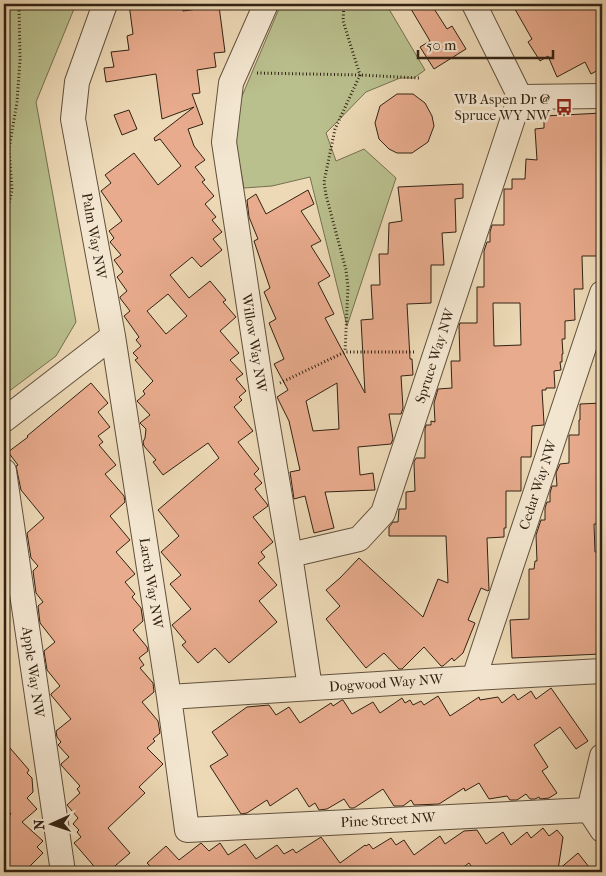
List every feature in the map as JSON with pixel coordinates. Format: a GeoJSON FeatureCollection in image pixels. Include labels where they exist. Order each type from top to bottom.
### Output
{"type":"FeatureCollection","features":[{"type":"Feature","properties":{"kind":"lane","name":"Palm Way NW"},"geometry":{"type":"LineString","coordinates":[[105,4],[77,82],[73,119],[113,336]]}},
{"type":"Feature","properties":{"kind":"lane","name":"Willow Way NW"},"geometry":{"type":"LineString","coordinates":[[266,4],[231,83],[224,142],[310,688]]}},
{"type":"Feature","properties":{"kind":"lane"},"geometry":{"type":"LineString","coordinates":[[474,4],[520,97],[602,96]]}},
{"type":"Feature","properties":{"kind":"lane","name":"Spruce Way NW"},"geometry":{"type":"LineString","coordinates":[[290,555],[359,538],[383,513],[520,97]]}},
{"type":"Feature","properties":{"kind":"lane","name":"Cedar Way NW"},"geometry":{"type":"LineString","coordinates":[[474,678],[602,293]]}},
{"type":"Feature","properties":{"kind":"lane"},"geometry":{"type":"LineString","coordinates":[[4,420],[113,336]]}},
{"type":"Feature","properties":{"kind":"lane","name":"Larch Way NW"},"geometry":{"type":"LineString","coordinates":[[113,336],[169,697],[187,830]]}},
{"type":"Feature","properties":{"kind":"lane","name":"Apple Way NW"},"geometry":{"type":"LineString","coordinates":[[4,471],[63,872]]}},
{"type":"Feature","properties":{"kind":"lane","name":"Dogwood Way NW"},"geometry":{"type":"LineString","coordinates":[[169,697],[602,671]]}},
{"type":"Feature","properties":{"kind":"lane"},"geometry":{"type":"LineString","coordinates":[[602,756],[589,810],[602,830]]}},
{"type":"Feature","properties":{"kind":"lane","name":"Pine Street NW"},"geometry":{"type":"LineString","coordinates":[[187,830],[589,810]]}},
{"type":"Feature","properties":{"kind":"path"},"geometry":{"type":"LineString","coordinates":[[4,219],[12,190],[8,149],[17,102],[20,60],[19,4]]}},
{"type":"Feature","properties":{"kind":"path"},"geometry":{"type":"LineString","coordinates":[[344,4],[343,21],[360,75],[336,128],[324,182],[346,270],[348,288],[345,352]]}},
{"type":"Feature","properties":{"kind":"path"},"geometry":{"type":"LineString","coordinates":[[237,71],[264,74],[419,78]]}},
{"type":"Feature","properties":{"kind":"path"},"geometry":{"type":"LineString","coordinates":[[262,392],[345,352],[436,352]]}},
{"type":"Feature","properties":{"kind":"green space"},"geometry":{"type":"Polygon","coordinates":[[[4,4],[76,4],[36,102],[76,322],[56,356],[4,395],[4,4]]]}},
{"type":"Feature","properties":{"kind":"green space"},"geometry":{"type":"Polygon","coordinates":[[[281,4],[386,4],[425,70],[414,78],[400,78],[366,92],[326,133],[336,161],[364,149],[396,178],[347,326],[310,177],[272,186],[244,188],[234,133],[242,96],[281,4]]]}},
{"type":"Feature","properties":{"kind":"building"},"geometry":{"type":"Polygon","coordinates":[[[129,4],[182,4],[183,11],[219,6],[225,52],[214,53],[216,67],[197,70],[200,93],[192,94],[203,124],[188,129],[194,146],[205,160],[195,167],[205,180],[202,182],[214,196],[205,204],[216,217],[212,220],[222,232],[213,239],[222,250],[201,267],[192,257],[170,275],[189,298],[210,281],[226,300],[223,302],[236,317],[220,331],[239,353],[230,360],[243,374],[236,379],[246,391],[239,397],[242,400],[234,407],[253,431],[238,442],[259,469],[254,474],[262,483],[255,489],[268,506],[253,517],[273,542],[261,552],[265,557],[258,563],[277,585],[259,601],[277,622],[229,663],[215,648],[198,663],[182,645],[186,642],[172,625],[191,609],[170,584],[181,575],[161,552],[179,536],[158,510],[219,458],[208,443],[163,475],[153,462],[156,460],[144,446],[146,429],[140,423],[150,415],[137,401],[145,394],[143,391],[153,381],[135,360],[138,358],[133,353],[141,346],[136,340],[139,337],[124,316],[130,311],[120,298],[127,291],[117,277],[123,272],[114,260],[121,255],[110,242],[114,238],[109,231],[122,221],[101,191],[111,183],[105,175],[134,153],[158,185],[181,166],[160,139],[155,141],[154,138],[194,107],[162,119],[156,74],[106,82],[104,68],[114,67],[111,52],[129,50],[127,36],[133,34],[129,4]],[[168,294],[147,311],[166,334],[187,316],[168,294]]]}},
{"type":"Feature","properties":{"kind":"building"},"geometry":{"type":"Polygon","coordinates":[[[408,4],[431,4],[447,29],[452,26],[466,49],[434,69],[420,47],[430,41],[408,4]]]}},
{"type":"Feature","properties":{"kind":"building"},"geometry":{"type":"Polygon","coordinates":[[[512,4],[602,4],[602,68],[591,74],[585,62],[557,77],[548,56],[540,61],[528,42],[532,39],[512,4]]]}},
{"type":"Feature","properties":{"kind":"building"},"geometry":{"type":"Polygon","coordinates":[[[397,94],[413,94],[425,103],[432,116],[434,126],[428,142],[412,153],[397,153],[389,149],[379,139],[375,123],[380,106],[397,94]]]}},
{"type":"Feature","properties":{"kind":"building"},"geometry":{"type":"Polygon","coordinates":[[[129,110],[137,129],[122,135],[114,115],[129,110]]]}},
{"type":"Feature","properties":{"kind":"building"},"geometry":{"type":"Polygon","coordinates":[[[602,113],[602,204],[601,223],[599,223],[598,229],[598,256],[582,256],[583,289],[574,289],[575,320],[565,321],[565,339],[562,339],[563,354],[562,362],[560,362],[561,370],[554,371],[555,388],[542,390],[544,425],[532,426],[531,457],[521,457],[521,491],[506,491],[506,528],[504,528],[504,537],[487,538],[489,590],[481,588],[468,620],[475,623],[463,653],[454,661],[452,658],[441,666],[424,647],[402,669],[399,669],[384,653],[366,668],[326,619],[340,606],[326,590],[359,558],[423,617],[438,579],[448,583],[446,536],[389,536],[389,527],[393,522],[398,522],[399,509],[406,509],[406,492],[415,491],[414,462],[416,458],[425,458],[425,429],[426,425],[431,425],[431,421],[435,422],[434,403],[438,389],[452,388],[451,361],[460,361],[460,323],[477,323],[477,287],[484,287],[484,251],[487,242],[490,242],[492,225],[504,225],[504,189],[512,189],[512,179],[525,179],[526,159],[537,160],[535,129],[544,128],[544,116],[602,113]],[[493,303],[494,346],[521,345],[520,303],[493,303]]]}},
{"type":"Feature","properties":{"kind":"building"},"geometry":{"type":"Polygon","coordinates":[[[463,184],[463,198],[455,199],[456,232],[442,233],[444,265],[431,265],[431,303],[407,304],[410,359],[412,359],[413,375],[401,376],[403,408],[401,414],[389,414],[393,439],[391,444],[358,447],[360,475],[373,473],[375,490],[325,492],[334,528],[314,533],[305,496],[294,499],[290,472],[300,470],[289,421],[277,397],[288,390],[274,364],[284,359],[269,323],[276,319],[264,292],[270,288],[254,241],[258,239],[249,217],[247,200],[256,194],[266,214],[308,190],[314,204],[301,211],[321,241],[311,246],[330,276],[318,283],[334,314],[325,318],[365,393],[361,320],[373,319],[371,285],[380,285],[379,254],[388,254],[389,223],[402,221],[398,187],[463,184]],[[337,383],[306,401],[313,431],[339,429],[337,383]]]}},
{"type":"Feature","properties":{"kind":"building"},"geometry":{"type":"Polygon","coordinates":[[[91,383],[108,403],[98,412],[110,427],[98,436],[103,442],[99,445],[116,465],[105,474],[124,496],[125,502],[110,516],[130,540],[116,552],[135,574],[125,582],[135,594],[132,597],[141,608],[143,621],[133,630],[147,647],[148,651],[139,658],[144,665],[140,668],[153,683],[154,692],[142,702],[158,721],[160,733],[147,748],[163,764],[139,787],[145,793],[108,828],[130,853],[108,872],[99,872],[74,843],[81,837],[77,832],[79,830],[73,824],[78,818],[67,805],[80,793],[77,789],[80,786],[61,765],[69,757],[58,745],[61,742],[57,737],[56,731],[71,719],[51,695],[60,686],[47,670],[44,651],[55,642],[40,623],[38,606],[43,602],[36,593],[33,571],[38,566],[31,558],[27,533],[44,518],[21,490],[16,466],[18,465],[8,452],[91,383]]]}},
{"type":"Feature","properties":{"kind":"building"},"geometry":{"type":"Polygon","coordinates":[[[602,403],[602,524],[594,524],[595,552],[602,552],[601,654],[512,658],[510,620],[529,619],[529,569],[534,569],[535,561],[537,561],[536,535],[541,520],[545,520],[545,508],[547,502],[550,502],[552,486],[557,486],[556,473],[560,464],[569,463],[569,435],[579,435],[580,404],[602,403]]]}},
{"type":"Feature","properties":{"kind":"building"},"geometry":{"type":"Polygon","coordinates":[[[551,688],[588,741],[576,749],[560,727],[534,745],[548,767],[542,771],[557,793],[549,798],[540,799],[539,797],[530,799],[526,794],[517,800],[510,800],[507,796],[489,799],[479,783],[465,791],[464,788],[439,804],[414,805],[411,800],[403,806],[394,806],[383,789],[354,808],[350,808],[344,799],[327,809],[319,810],[315,803],[309,807],[297,788],[270,806],[267,800],[247,813],[241,814],[210,766],[228,755],[212,732],[247,707],[269,705],[276,715],[289,707],[300,723],[331,703],[333,706],[342,700],[352,714],[373,702],[380,713],[402,698],[405,703],[410,700],[413,705],[421,701],[424,705],[438,696],[450,716],[479,697],[480,700],[498,697],[502,703],[514,694],[518,700],[531,691],[536,699],[551,688]]]}},
{"type":"Feature","properties":{"kind":"building"},"geometry":{"type":"Polygon","coordinates":[[[4,741],[29,770],[27,773],[32,778],[33,792],[27,798],[37,809],[22,822],[43,841],[37,847],[43,853],[24,872],[4,872],[4,820],[11,814],[4,805],[4,741]]]}},
{"type":"Feature","properties":{"kind":"building"},"geometry":{"type":"Polygon","coordinates":[[[543,828],[549,836],[557,830],[563,837],[558,870],[578,853],[593,872],[475,872],[469,863],[457,872],[156,872],[147,863],[166,846],[179,860],[201,843],[209,851],[220,843],[228,855],[245,844],[256,859],[277,845],[284,854],[293,849],[296,853],[321,837],[340,863],[365,845],[369,844],[373,849],[391,838],[396,845],[404,840],[414,855],[440,836],[445,844],[464,831],[477,830],[486,844],[503,832],[511,845],[527,832],[531,838],[543,828]]]}},
{"type":"Feature","properties":{"kind":"place","name":"WB Aspen Dr @ Spruce WY NW"},"geometry":{"type":"Point","coordinates":[564,107]}}]}
